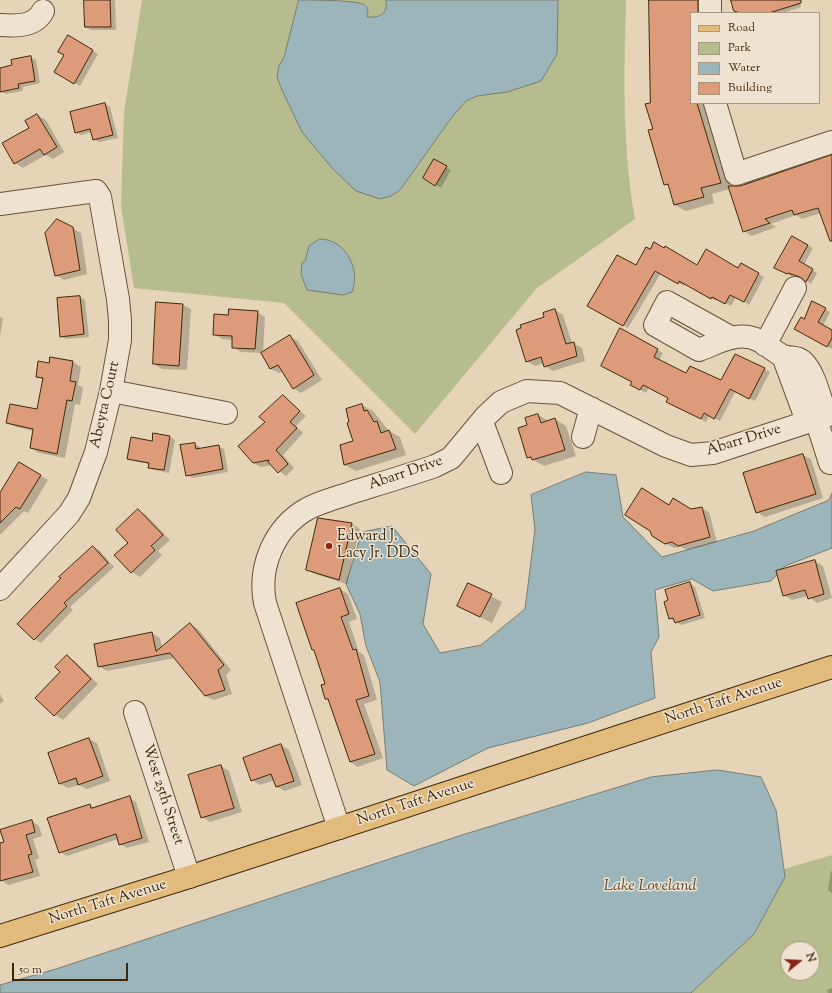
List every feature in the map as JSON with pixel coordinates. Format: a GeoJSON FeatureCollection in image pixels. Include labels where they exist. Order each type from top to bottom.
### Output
{"type":"FeatureCollection","features":[{"type":"Feature","properties":{"kind":"main road","name":"North Taft Avenue"},"geometry":{"type":"LineString","coordinates":[[0,936],[189,877],[832,667]]}},
{"type":"Feature","properties":{"kind":"street"},"geometry":{"type":"LineString","coordinates":[[710,0],[710,12]]}},
{"type":"Feature","properties":{"kind":"street"},"geometry":{"type":"LineString","coordinates":[[0,25],[25,24],[40,17],[43,11]]}},
{"type":"Feature","properties":{"kind":"street"},"geometry":{"type":"LineString","coordinates":[[715,104],[736,174],[832,142]]}},
{"type":"Feature","properties":{"kind":"street","name":"Abeyta Court"},"geometry":{"type":"LineString","coordinates":[[0,204],[96,191],[100,197],[118,299],[120,320],[120,340],[111,391],[96,452],[78,498],[69,514],[0,589]]}},
{"type":"Feature","properties":{"kind":"street"},"geometry":{"type":"LineString","coordinates":[[774,350],[795,288]]}},
{"type":"Feature","properties":{"kind":"street"},"geometry":{"type":"LineString","coordinates":[[732,338],[745,336],[774,350],[820,418],[830,463]]}},
{"type":"Feature","properties":{"kind":"street"},"geometry":{"type":"LineString","coordinates":[[111,391],[226,414]]}},
{"type":"Feature","properties":{"kind":"street","name":"Abarr Drive"},"geometry":{"type":"LineString","coordinates":[[339,828],[265,604],[262,588],[266,562],[276,541],[284,529],[306,510],[328,500],[435,466],[451,458],[501,402],[527,391],[560,393],[666,446],[691,455],[713,453],[820,418]]}},
{"type":"Feature","properties":{"kind":"street"},"geometry":{"type":"LineString","coordinates":[[583,437],[592,408]]}},
{"type":"Feature","properties":{"kind":"street"},"geometry":{"type":"LineString","coordinates":[[482,422],[501,472]]}},
{"type":"Feature","properties":{"kind":"street","name":"West 25th Street"},"geometry":{"type":"LineString","coordinates":[[135,712],[189,877]]}},
{"type":"Feature","properties":{"kind":"green space"},"geometry":{"type":"Polygon","coordinates":[[[142,0],[626,0],[626,137],[635,219],[537,288],[415,434],[284,303],[134,288],[121,206],[124,112],[142,0]]]}},
{"type":"Feature","properties":{"kind":"green space"},"geometry":{"type":"Polygon","coordinates":[[[832,855],[832,993],[691,993],[785,878],[784,869],[832,855]]]}},
{"type":"Feature","properties":{"kind":"water"},"geometry":{"type":"Polygon","coordinates":[[[299,0],[360,3],[365,5],[367,8],[367,17],[376,17],[382,14],[386,9],[386,0],[558,0],[557,54],[541,81],[507,92],[477,96],[466,101],[452,117],[400,190],[391,196],[380,199],[356,191],[332,168],[302,132],[281,88],[277,76],[279,66],[284,57],[299,0]]]}},
{"type":"Feature","properties":{"kind":"water"},"geometry":{"type":"Polygon","coordinates":[[[320,239],[329,240],[337,244],[349,257],[353,266],[354,274],[352,292],[343,295],[307,290],[301,274],[302,263],[305,261],[309,246],[320,239]]]}},
{"type":"Feature","properties":{"kind":"water"},"geometry":{"type":"Polygon","coordinates":[[[586,472],[616,475],[623,517],[662,557],[754,531],[829,500],[832,493],[832,548],[785,566],[771,581],[713,591],[692,579],[655,590],[659,637],[651,652],[655,698],[588,723],[488,748],[414,786],[387,770],[380,682],[366,646],[360,614],[346,584],[362,532],[392,526],[431,574],[423,624],[440,653],[481,645],[525,609],[535,530],[531,495],[586,472]]]}},
{"type":"Feature","properties":{"kind":"water","name":"Lake Loveland"},"geometry":{"type":"Polygon","coordinates":[[[718,770],[761,777],[776,810],[785,877],[754,934],[691,993],[0,993],[0,985],[56,969],[462,835],[651,777],[718,770]]]}},
{"type":"Feature","properties":{"kind":"building"},"geometry":{"type":"Polygon","coordinates":[[[84,0],[110,0],[111,27],[85,27],[84,0]]]}},
{"type":"Feature","properties":{"kind":"building"},"geometry":{"type":"Polygon","coordinates":[[[649,0],[698,0],[698,12],[690,12],[690,104],[697,104],[721,183],[701,188],[704,197],[674,205],[668,184],[664,185],[648,130],[653,129],[645,104],[650,103],[649,0]]]}},
{"type":"Feature","properties":{"kind":"building"},"geometry":{"type":"Polygon","coordinates":[[[731,0],[801,0],[801,3],[772,12],[734,11],[731,0]]]}},
{"type":"Feature","properties":{"kind":"building"},"geometry":{"type":"Polygon","coordinates":[[[68,35],[93,50],[74,84],[54,72],[64,55],[58,52],[68,35]]]}},
{"type":"Feature","properties":{"kind":"building"},"geometry":{"type":"Polygon","coordinates":[[[31,56],[35,81],[18,84],[19,88],[0,92],[0,68],[12,65],[11,60],[31,56]]]}},
{"type":"Feature","properties":{"kind":"building"},"geometry":{"type":"Polygon","coordinates":[[[105,103],[113,135],[93,140],[90,129],[75,133],[70,112],[105,103]]]}},
{"type":"Feature","properties":{"kind":"building"},"geometry":{"type":"Polygon","coordinates":[[[37,114],[57,147],[44,155],[40,149],[14,164],[2,143],[29,128],[25,121],[37,114]]]}},
{"type":"Feature","properties":{"kind":"building"},"geometry":{"type":"Polygon","coordinates":[[[832,155],[832,241],[830,241],[818,208],[794,215],[792,210],[765,219],[770,223],[743,232],[728,186],[740,186],[832,155]]]}},
{"type":"Feature","properties":{"kind":"building"},"geometry":{"type":"Polygon","coordinates":[[[434,159],[447,166],[435,186],[423,178],[434,159]]]}},
{"type":"Feature","properties":{"kind":"building"},"geometry":{"type":"Polygon","coordinates":[[[57,219],[73,227],[80,270],[55,276],[45,233],[57,219]]]}},
{"type":"Feature","properties":{"kind":"building"},"geometry":{"type":"Polygon","coordinates":[[[792,236],[808,245],[799,261],[813,269],[806,282],[800,277],[787,274],[774,268],[792,236]]]}},
{"type":"Feature","properties":{"kind":"building"},"geometry":{"type":"Polygon","coordinates":[[[654,242],[664,248],[665,246],[697,265],[706,249],[738,268],[741,263],[759,273],[744,302],[730,295],[725,304],[712,297],[711,299],[679,281],[678,284],[655,271],[623,326],[587,306],[617,255],[636,265],[646,247],[650,249],[654,242]]]}},
{"type":"Feature","properties":{"kind":"building"},"geometry":{"type":"Polygon","coordinates":[[[80,296],[84,334],[60,337],[57,298],[80,296]]]}},
{"type":"Feature","properties":{"kind":"building"},"geometry":{"type":"Polygon","coordinates":[[[812,301],[826,308],[818,322],[832,330],[832,338],[827,347],[794,329],[801,317],[804,319],[812,301]]]}},
{"type":"Feature","properties":{"kind":"building"},"geometry":{"type":"Polygon","coordinates":[[[156,302],[183,304],[179,366],[153,364],[156,302]]]}},
{"type":"Feature","properties":{"kind":"building"},"geometry":{"type":"Polygon","coordinates":[[[229,309],[258,311],[255,349],[232,348],[232,336],[213,335],[214,314],[228,315],[229,309]]]}},
{"type":"Feature","properties":{"kind":"building"},"geometry":{"type":"Polygon","coordinates":[[[555,309],[566,344],[574,342],[577,356],[544,367],[541,357],[526,362],[516,330],[521,328],[520,325],[544,317],[543,313],[555,309]]]}},
{"type":"Feature","properties":{"kind":"building"},"geometry":{"type":"Polygon","coordinates":[[[620,328],[658,349],[654,357],[686,373],[690,366],[721,380],[735,354],[765,368],[749,399],[730,389],[714,419],[704,413],[701,419],[666,402],[668,398],[643,385],[640,390],[630,385],[632,382],[601,366],[620,328]]]}},
{"type":"Feature","properties":{"kind":"building"},"geometry":{"type":"Polygon","coordinates":[[[290,335],[314,375],[293,389],[278,365],[270,369],[261,353],[290,335]]]}},
{"type":"Feature","properties":{"kind":"building"},"geometry":{"type":"Polygon","coordinates":[[[50,357],[73,361],[70,381],[76,382],[72,401],[67,400],[57,454],[30,448],[33,429],[6,423],[10,404],[37,409],[43,378],[36,377],[38,361],[49,363],[50,357]]]}},
{"type":"Feature","properties":{"kind":"building"},"geometry":{"type":"Polygon","coordinates":[[[283,395],[300,411],[290,422],[297,428],[276,450],[288,464],[278,473],[268,462],[269,460],[253,463],[238,446],[265,422],[259,417],[283,395]]]}},
{"type":"Feature","properties":{"kind":"building"},"geometry":{"type":"Polygon","coordinates":[[[362,404],[364,411],[367,410],[374,422],[377,421],[381,433],[389,430],[396,449],[344,465],[340,445],[353,441],[347,423],[349,422],[346,409],[362,404]]]}},
{"type":"Feature","properties":{"kind":"building"},"geometry":{"type":"Polygon","coordinates":[[[538,414],[541,423],[555,418],[565,450],[532,460],[531,457],[527,458],[518,428],[527,425],[525,418],[538,414]]]}},
{"type":"Feature","properties":{"kind":"building"},"geometry":{"type":"Polygon","coordinates":[[[153,433],[170,436],[164,470],[148,468],[149,463],[127,459],[131,437],[152,441],[153,433]]]}},
{"type":"Feature","properties":{"kind":"building"},"geometry":{"type":"Polygon","coordinates":[[[195,443],[196,449],[219,445],[223,469],[186,476],[180,445],[195,443]]]}},
{"type":"Feature","properties":{"kind":"building"},"geometry":{"type":"Polygon","coordinates":[[[803,454],[816,494],[756,513],[743,473],[803,454]]]}},
{"type":"Feature","properties":{"kind":"building"},"geometry":{"type":"Polygon","coordinates":[[[19,462],[41,475],[20,509],[16,507],[0,523],[0,493],[19,462]]]}},
{"type":"Feature","properties":{"kind":"building"},"geometry":{"type":"Polygon","coordinates":[[[642,488],[669,505],[673,498],[691,509],[702,507],[710,537],[678,546],[672,542],[665,544],[652,536],[650,531],[625,515],[642,488]]]}},
{"type":"Feature","properties":{"kind":"building"},"geometry":{"type":"Polygon","coordinates":[[[138,509],[163,535],[151,546],[155,550],[131,573],[114,555],[128,543],[116,530],[138,509]]]}},
{"type":"Feature","properties":{"kind":"building","name":"Edward J. Lacy Jr. DDS"},"geometry":{"type":"Polygon","coordinates":[[[318,518],[352,523],[339,580],[306,570],[318,518]]]}},
{"type":"Feature","properties":{"kind":"building"},"geometry":{"type":"Polygon","coordinates":[[[93,546],[108,563],[64,603],[67,606],[34,640],[17,624],[61,578],[59,577],[93,546]]]}},
{"type":"Feature","properties":{"kind":"building"},"geometry":{"type":"Polygon","coordinates":[[[815,560],[824,594],[808,599],[805,590],[783,596],[776,571],[815,560]]]}},
{"type":"Feature","properties":{"kind":"building"},"geometry":{"type":"Polygon","coordinates":[[[690,582],[700,615],[675,623],[673,618],[669,619],[664,602],[668,600],[665,590],[690,582]]]}},
{"type":"Feature","properties":{"kind":"building"},"geometry":{"type":"Polygon","coordinates":[[[468,583],[492,594],[480,617],[457,606],[468,583]]]}},
{"type":"Feature","properties":{"kind":"building"},"geometry":{"type":"Polygon","coordinates":[[[340,588],[349,614],[341,617],[353,650],[356,649],[369,696],[356,700],[375,754],[350,762],[328,699],[325,699],[321,685],[325,684],[296,603],[340,588]]]}},
{"type":"Feature","properties":{"kind":"building"},"geometry":{"type":"Polygon","coordinates":[[[190,623],[224,665],[218,670],[225,690],[205,696],[170,653],[98,667],[94,644],[152,632],[156,651],[190,623]]]}},
{"type":"Feature","properties":{"kind":"building"},"geometry":{"type":"Polygon","coordinates":[[[67,655],[91,679],[54,716],[35,698],[60,672],[55,667],[67,655]]]}},
{"type":"Feature","properties":{"kind":"building"},"geometry":{"type":"Polygon","coordinates":[[[89,738],[103,776],[78,785],[76,778],[59,784],[48,753],[89,738]]]}},
{"type":"Feature","properties":{"kind":"building"},"geometry":{"type":"Polygon","coordinates":[[[281,744],[294,781],[276,787],[271,774],[251,781],[243,758],[281,744]]]}},
{"type":"Feature","properties":{"kind":"building"},"geometry":{"type":"Polygon","coordinates":[[[221,765],[234,808],[201,818],[188,775],[221,765]]]}},
{"type":"Feature","properties":{"kind":"building"},"geometry":{"type":"Polygon","coordinates":[[[130,796],[142,838],[119,845],[116,834],[59,853],[47,818],[90,804],[91,808],[130,796]]]}},
{"type":"Feature","properties":{"kind":"building"},"geometry":{"type":"Polygon","coordinates":[[[32,820],[35,832],[26,835],[32,854],[28,855],[33,872],[0,881],[0,843],[4,842],[0,830],[32,820]]]}},
{"type":"Feature","properties":{"kind":"place","name":"Edward J. Lacy Jr. DDS"},"geometry":{"type":"Point","coordinates":[329,546]}}]}
